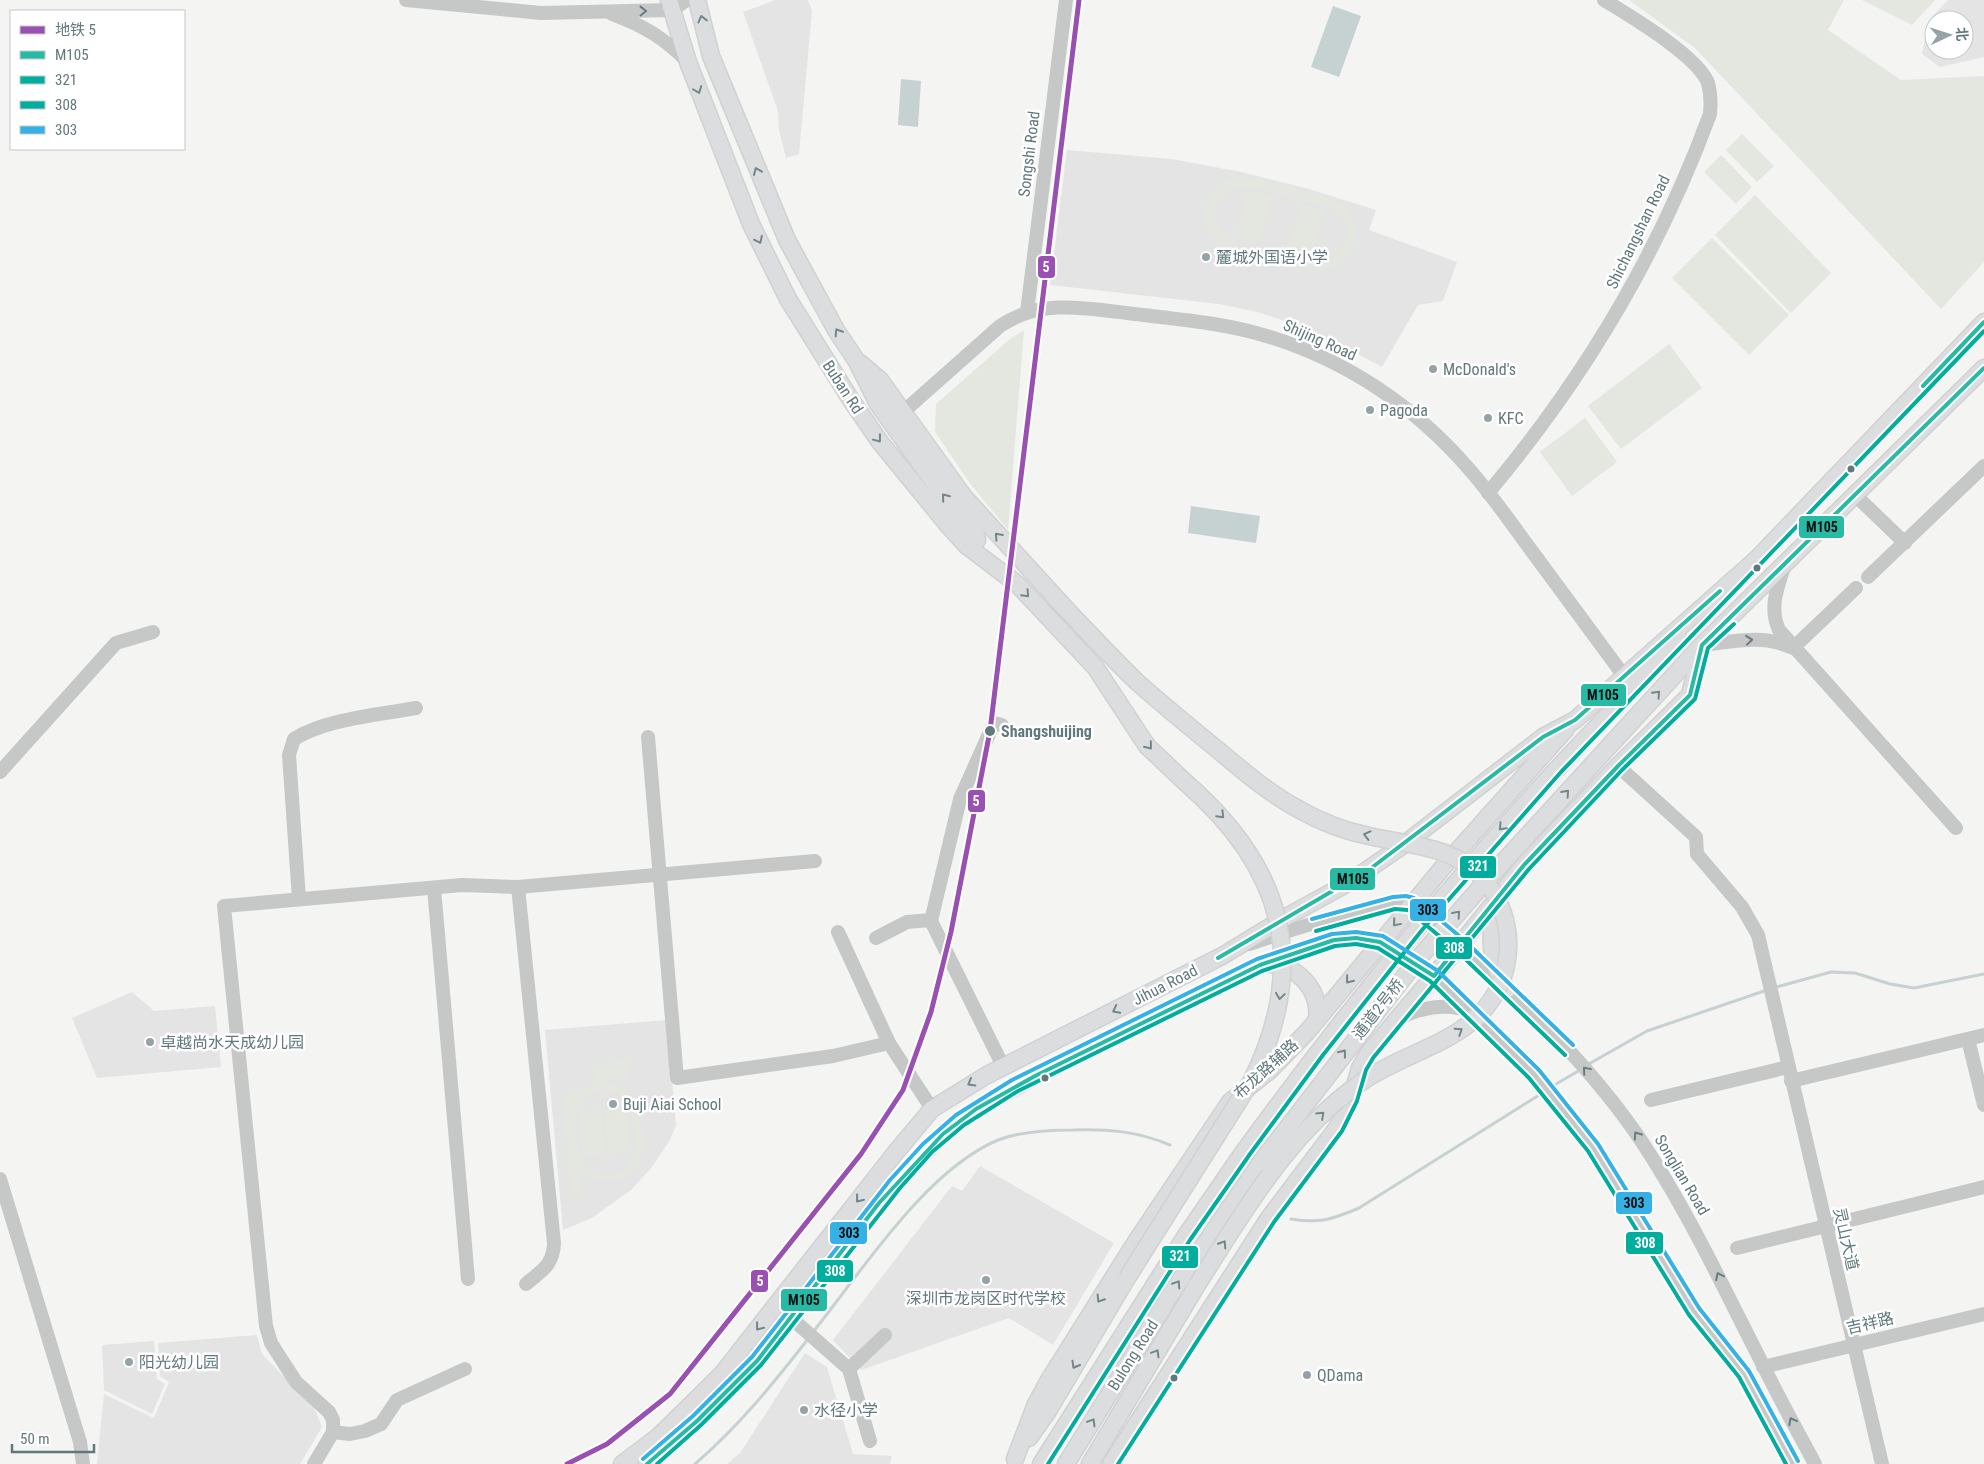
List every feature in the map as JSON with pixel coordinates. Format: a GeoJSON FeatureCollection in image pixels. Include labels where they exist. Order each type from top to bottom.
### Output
{"type":"FeatureCollection","features":[{"type":"Feature","properties":{"kind":"main road","name":"Buban Rd"},"geometry":{"type":"LineString","coordinates":[[697,0],[711,56],[787,240],[836,330],[856,360],[878,404],[972,540]]}},
{"type":"Feature","properties":{"kind":"main road","name":"Buban Rd"},"geometry":{"type":"LineString","coordinates":[[671,5],[688,62],[751,224],[788,299],[836,377],[880,442],[1095,667],[1147,746],[1226,820],[1246,846],[1263,878],[1279,923],[1283,961],[1281,995],[1268,1048],[1252,1080],[1126,1278],[1053,1403],[1014,1462]]}},
{"type":"Feature","properties":{"kind":"main road"},"geometry":{"type":"LineString","coordinates":[[1759,557],[1984,322]]}},
{"type":"Feature","properties":{"kind":"main road"},"geometry":{"type":"LineString","coordinates":[[856,360],[880,380],[964,497],[1067,610],[1136,680],[1256,781],[1299,810],[1356,833],[1434,850],[1467,865],[1481,876],[1491,891],[1504,913],[1509,934],[1510,947],[1502,978],[1486,1007],[1471,1022],[1453,1034],[1378,1071],[1346,1093],[1315,1120],[1269,1177],[1197,1285],[1090,1464]]}},
{"type":"Feature","properties":{"kind":"main road"},"geometry":{"type":"LineString","coordinates":[[1111,1464],[1269,1218],[1337,1128],[1351,1099],[1363,1061],[1524,865],[1618,766],[1690,695],[1702,645],[1784,567],[1984,368]]}},
{"type":"Feature","properties":{"kind":"main road","name":"Jihua Road"},"geometry":{"type":"LineString","coordinates":[[622,1464],[658,1437],[722,1374],[932,1109],[968,1085],[1003,1066],[1222,956],[1370,869],[1544,737],[1575,720],[1759,557]]}},
{"type":"Feature","properties":{"kind":"main road","name":"通道2号桥"},"geometry":{"type":"LineString","coordinates":[[1185,1237],[1245,1150],[1318,1051],[1417,926],[1497,833],[1759,557]]}},
{"type":"Feature","properties":{"kind":"main road","name":"通道2号桥"},"geometry":{"type":"LineString","coordinates":[[1201,1247],[1261,1162],[1418,959],[1491,874],[1702,645]]}},
{"type":"Feature","properties":{"kind":"main road","name":"布龙路辅路"},"geometry":{"type":"LineString","coordinates":[[1014,1462],[1036,1404],[1049,1380],[1193,1154],[1230,1102],[1269,1071],[1317,1020],[1411,904],[1575,720]]}},
{"type":"Feature","properties":{"kind":"main road"},"geometry":{"type":"LineString","coordinates":[[1506,888],[1495,911],[1491,939],[1495,966],[1506,990]]}},
{"type":"Feature","properties":{"kind":"main road","name":"Jihua Road"},"geometry":{"type":"LineString","coordinates":[[647,1464],[697,1421],[757,1360],[913,1164],[960,1120],[995,1097],[1260,965],[1334,940],[1356,938],[1380,942],[1434,976]]}},
{"type":"Feature","properties":{"kind":"main road"},"geometry":{"type":"LineString","coordinates":[[1260,965],[1282,965],[1300,975],[1315,997],[1318,1008],[1317,1020]]}},
{"type":"Feature","properties":{"kind":"main road","name":"Bulong Road"},"geometry":{"type":"LineString","coordinates":[[1041,1464],[1185,1237]]}},
{"type":"Feature","properties":{"kind":"main road","name":"Bulong Road"},"geometry":{"type":"LineString","coordinates":[[1066,1464],[1201,1247]]}},
{"type":"Feature","properties":{"kind":"street"},"geometry":{"type":"LineString","coordinates":[[406,0],[542,13],[604,12],[671,5],[687,0]]}},
{"type":"Feature","properties":{"kind":"street","name":"Songshi Road"},"geometry":{"type":"LineString","coordinates":[[1027,312],[1066,0]]}},
{"type":"Feature","properties":{"kind":"street","name":"Shichangshan Road"},"geometry":{"type":"LineString","coordinates":[[1488,493],[1544,423],[1611,323],[1671,208],[1710,114],[1711,98],[1707,82],[1699,68],[1656,34],[1604,0]]}},
{"type":"Feature","properties":{"kind":"street"},"geometry":{"type":"LineString","coordinates":[[604,12],[643,26],[667,41],[688,62]]}},
{"type":"Feature","properties":{"kind":"street","name":"Shijing Road"},"geometry":{"type":"LineString","coordinates":[[903,412],[1000,326],[1027,312],[1048,307],[1068,307],[1216,324],[1270,336],[1345,368],[1391,397],[1447,444],[1488,493],[1624,676]]}},
{"type":"Feature","properties":{"kind":"street"},"geometry":{"type":"LineString","coordinates":[[1868,577],[1984,466]]}},
{"type":"Feature","properties":{"kind":"street"},"geometry":{"type":"LineString","coordinates":[[1855,495],[1905,543]]}},
{"type":"Feature","properties":{"kind":"street"},"geometry":{"type":"LineString","coordinates":[[1784,567],[1775,596],[1774,620],[1779,630],[1793,648],[1956,828]]}},
{"type":"Feature","properties":{"kind":"street"},"geometry":{"type":"LineString","coordinates":[[1793,648],[1856,588]]}},
{"type":"Feature","properties":{"kind":"street"},"geometry":{"type":"LineString","coordinates":[[0,772],[116,643],[153,632]]}},
{"type":"Feature","properties":{"kind":"street"},"geometry":{"type":"LineString","coordinates":[[1702,645],[1764,638],[1793,648]]}},
{"type":"Feature","properties":{"kind":"street"},"geometry":{"type":"LineString","coordinates":[[299,899],[289,755],[294,739],[306,731],[327,725],[416,708]]}},
{"type":"Feature","properties":{"kind":"street"},"geometry":{"type":"LineString","coordinates":[[1002,725],[994,723],[960,799],[931,920],[1003,1066]]}},
{"type":"Feature","properties":{"kind":"street"},"geometry":{"type":"LineString","coordinates":[[648,737],[677,1078],[833,1056],[889,1043]]}},
{"type":"Feature","properties":{"kind":"street","name":"灵山大道"},"geometry":{"type":"LineString","coordinates":[[1618,766],[1696,837],[1698,854],[1742,907],[1758,935],[1765,972],[1882,1464]]}},
{"type":"Feature","properties":{"kind":"street"},"geometry":{"type":"LineString","coordinates":[[314,1464],[333,1432],[333,1420],[329,1412],[296,1382],[272,1343],[266,1326],[224,906],[462,885],[518,886],[816,861]]}},
{"type":"Feature","properties":{"kind":"street"},"geometry":{"type":"LineString","coordinates":[[518,886],[554,1243],[554,1254],[550,1264],[526,1284]]}},
{"type":"Feature","properties":{"kind":"street"},"geometry":{"type":"LineString","coordinates":[[434,888],[468,1279]]}},
{"type":"Feature","properties":{"kind":"street"},"geometry":{"type":"LineString","coordinates":[[1222,956],[1273,936],[1381,906],[1401,902],[1411,904]]}},
{"type":"Feature","properties":{"kind":"street","name":"Songlian Road"},"geometry":{"type":"LineString","coordinates":[[1411,904],[1460,945],[1569,1050],[1641,1141],[1716,1268],[1763,1367],[1815,1464]]}},
{"type":"Feature","properties":{"kind":"street"},"geometry":{"type":"LineString","coordinates":[[876,938],[907,922],[931,920]]}},
{"type":"Feature","properties":{"kind":"street"},"geometry":{"type":"LineString","coordinates":[[838,932],[889,1043],[932,1109]]}},
{"type":"Feature","properties":{"kind":"street"},"geometry":{"type":"LineString","coordinates":[[1434,976],[1534,1074],[1568,1116],[1613,1178],[1694,1312],[1744,1374],[1793,1464]]}},
{"type":"Feature","properties":{"kind":"street"},"geometry":{"type":"LineString","coordinates":[[1396,1020],[1411,1013],[1432,1008],[1458,1007],[1469,1011]]}},
{"type":"Feature","properties":{"kind":"street"},"geometry":{"type":"LineString","coordinates":[[1791,1081],[1984,1036]]}},
{"type":"Feature","properties":{"kind":"street"},"geometry":{"type":"LineString","coordinates":[[1968,1039],[1984,1105]]}},
{"type":"Feature","properties":{"kind":"street"},"geometry":{"type":"LineString","coordinates":[[1651,1100],[1788,1067]]}},
{"type":"Feature","properties":{"kind":"street"},"geometry":{"type":"LineString","coordinates":[[0,1179],[80,1442],[84,1464]]}},
{"type":"Feature","properties":{"kind":"street"},"geometry":{"type":"LineString","coordinates":[[1737,1248],[1825,1225],[1984,1188]]}},
{"type":"Feature","properties":{"kind":"street","name":"吉祥路"},"geometry":{"type":"LineString","coordinates":[[1763,1367],[1984,1314]]}},
{"type":"Feature","properties":{"kind":"street"},"geometry":{"type":"LineString","coordinates":[[790,1317],[849,1369],[870,1440]]}},
{"type":"Feature","properties":{"kind":"street"},"geometry":{"type":"LineString","coordinates":[[849,1369],[885,1335]]}},
{"type":"Feature","properties":{"kind":"street"},"geometry":{"type":"LineString","coordinates":[[333,1432],[350,1434],[381,1424],[397,1400],[465,1369]]}},
{"type":"Feature","properties":{"kind":"shaded area"},"geometry":{"type":"Polygon","coordinates":[[[775,0],[808,0],[812,11],[799,154],[786,158],[779,130],[778,111],[743,12],[775,0]]]}},
{"type":"Feature","properties":{"kind":"shaded area"},"geometry":{"type":"Polygon","coordinates":[[[1629,0],[1844,0],[1828,30],[1901,80],[1984,76],[1984,262],[1941,309],[1695,48],[1629,0]]]}},
{"type":"Feature","properties":{"kind":"shaded area"},"geometry":{"type":"Polygon","coordinates":[[[1862,0],[1935,0],[1912,25],[1862,0]]]}},
{"type":"Feature","properties":{"kind":"shaded area"},"geometry":{"type":"Polygon","coordinates":[[[1948,0],[1984,0],[1984,57],[1974,59],[1974,10],[1938,10],[1948,0]]]}},
{"type":"Feature","properties":{"kind":"shaded area"},"geometry":{"type":"Polygon","coordinates":[[[1333,6],[1361,16],[1339,77],[1311,67],[1333,6]]]}},
{"type":"Feature","properties":{"kind":"shaded area"},"geometry":{"type":"Polygon","coordinates":[[[1930,60],[1971,60],[1940,67],[1930,60]]]}},
{"type":"Feature","properties":{"kind":"shaded area"},"geometry":{"type":"Polygon","coordinates":[[[901,79],[921,81],[918,127],[898,125],[901,79]]]}},
{"type":"Feature","properties":{"kind":"shaded area"},"geometry":{"type":"Polygon","coordinates":[[[1742,134],[1774,166],[1757,182],[1726,150],[1742,134]]]}},
{"type":"Feature","properties":{"kind":"shaded area","name":"麓城外国语小学"},"geometry":{"type":"Polygon","coordinates":[[[1067,150],[1172,159],[1241,172],[1309,189],[1376,210],[1369,230],[1457,262],[1443,301],[1418,305],[1382,367],[1329,339],[1294,324],[1257,312],[1219,304],[1050,285],[1067,150]]]}},
{"type":"Feature","properties":{"kind":"shaded area"},"geometry":{"type":"Polygon","coordinates":[[[1721,155],[1752,187],[1736,204],[1704,172],[1721,155]]]}},
{"type":"Feature","properties":{"kind":"shaded area"},"geometry":{"type":"Polygon","coordinates":[[[1251,178],[1295,187],[1335,200],[1350,213],[1354,222],[1356,231],[1352,250],[1339,265],[1319,270],[1244,252],[1228,246],[1216,238],[1207,228],[1204,215],[1208,198],[1214,189],[1226,180],[1251,178]],[[1235,187],[1228,190],[1219,200],[1216,207],[1215,220],[1223,233],[1245,243],[1307,259],[1326,259],[1334,255],[1343,246],[1346,237],[1346,227],[1338,213],[1327,207],[1248,187],[1235,187]]]}},
{"type":"Feature","properties":{"kind":"shaded area"},"geometry":{"type":"Polygon","coordinates":[[[1247,190],[1272,196],[1260,243],[1235,237],[1247,190]]]}},
{"type":"Feature","properties":{"kind":"shaded area"},"geometry":{"type":"Polygon","coordinates":[[[1755,195],[1831,273],[1791,313],[1715,235],[1755,195]]]}},
{"type":"Feature","properties":{"kind":"shaded area"},"geometry":{"type":"Polygon","coordinates":[[[1300,203],[1325,210],[1313,256],[1288,250],[1300,203]]]}},
{"type":"Feature","properties":{"kind":"shaded area"},"geometry":{"type":"Polygon","coordinates":[[[1712,238],[1789,315],[1749,355],[1672,278],[1712,238]]]}},
{"type":"Feature","properties":{"kind":"shaded area"},"geometry":{"type":"Polygon","coordinates":[[[1024,330],[1008,530],[969,482],[935,432],[936,404],[1010,339],[1024,330]]]}},
{"type":"Feature","properties":{"kind":"shaded area"},"geometry":{"type":"Polygon","coordinates":[[[1669,344],[1702,388],[1621,449],[1588,406],[1669,344]]]}},
{"type":"Feature","properties":{"kind":"shaded area"},"geometry":{"type":"Polygon","coordinates":[[[1585,418],[1617,462],[1572,496],[1540,452],[1585,418]]]}},
{"type":"Feature","properties":{"kind":"shaded area"},"geometry":{"type":"Polygon","coordinates":[[[1191,506],[1260,516],[1256,543],[1188,533],[1191,506]]]}},
{"type":"Feature","properties":{"kind":"shaded area","name":"卓越尚水天成幼儿园"},"geometry":{"type":"Polygon","coordinates":[[[132,992],[154,1011],[215,1006],[221,1067],[97,1078],[72,1018],[132,992]]]}},
{"type":"Feature","properties":{"kind":"shaded area","name":"Buji Aiai School"},"geometry":{"type":"Polygon","coordinates":[[[667,1020],[676,1125],[670,1140],[652,1167],[631,1190],[592,1218],[563,1230],[545,1030],[667,1020]]]}},
{"type":"Feature","properties":{"kind":"shaded area"},"geometry":{"type":"Polygon","coordinates":[[[629,1060],[630,1078],[594,1082],[592,1063],[629,1060]]]}},
{"type":"Feature","properties":{"kind":"shaded area"},"geometry":{"type":"Polygon","coordinates":[[[605,1081],[622,1087],[628,1091],[637,1103],[641,1119],[643,1152],[640,1163],[634,1171],[627,1177],[618,1180],[609,1182],[599,1181],[580,1173],[581,1194],[571,1195],[562,1095],[574,1093],[598,1082],[605,1081]],[[605,1090],[589,1095],[580,1104],[577,1111],[576,1126],[579,1151],[586,1165],[597,1174],[615,1174],[625,1168],[631,1162],[635,1150],[633,1125],[628,1105],[624,1099],[613,1092],[605,1090]]]}},
{"type":"Feature","properties":{"kind":"shaded area"},"geometry":{"type":"Polygon","coordinates":[[[628,1107],[632,1153],[608,1155],[604,1109],[628,1107]]]}},
{"type":"Feature","properties":{"kind":"shaded area"},"geometry":{"type":"Polygon","coordinates":[[[602,1109],[606,1155],[582,1157],[578,1111],[602,1109]]]}},
{"type":"Feature","properties":{"kind":"shaded area","name":"深圳市龙岗区时代学校"},"geometry":{"type":"Polygon","coordinates":[[[980,1166],[1114,1243],[1053,1345],[1009,1318],[861,1370],[833,1340],[952,1186],[962,1191],[980,1166]]]}},
{"type":"Feature","properties":{"kind":"shaded area"},"geometry":{"type":"Polygon","coordinates":[[[257,1335],[262,1354],[314,1407],[322,1427],[300,1464],[97,1464],[104,1394],[154,1418],[169,1382],[160,1376],[158,1343],[257,1335]]]}},
{"type":"Feature","properties":{"kind":"shaded area","name":"阳光幼儿园"},"geometry":{"type":"Polygon","coordinates":[[[154,1341],[157,1379],[165,1384],[152,1414],[104,1390],[102,1345],[154,1341]]]}},
{"type":"Feature","properties":{"kind":"shaded area","name":"水径小学"},"geometry":{"type":"Polygon","coordinates":[[[805,1353],[827,1367],[853,1454],[892,1456],[890,1464],[727,1464],[740,1453],[805,1353]]]}},
{"type":"Feature","properties":{"kind":"waterway"},"geometry":{"type":"LineString","coordinates":[[1773,988],[1831,972],[1855,973],[1890,984],[1914,988],[1984,974]]}},
{"type":"Feature","properties":{"kind":"waterway"},"geometry":{"type":"LineString","coordinates":[[1587,1065],[1647,1031],[1767,990]]}},
{"type":"Feature","properties":{"kind":"waterway"},"geometry":{"type":"LineString","coordinates":[[1551,1087],[1580,1070]]}},
{"type":"Feature","properties":{"kind":"waterway"},"geometry":{"type":"LineString","coordinates":[[1291,1219],[1326,1220],[1359,1208],[1544,1092]]}},
{"type":"Feature","properties":{"kind":"waterway"},"geometry":{"type":"LineString","coordinates":[[813,1332],[897,1224],[946,1174],[971,1154],[1007,1137],[1055,1130],[1122,1132],[1158,1140],[1170,1145]]}},
{"type":"Feature","properties":{"kind":"waterway"},"geometry":{"type":"LineString","coordinates":[[695,1464],[754,1405],[808,1339]]}},
{"type":"Feature","properties":{"kind":"metro line","name":"5"},"geometry":{"type":"LineString","coordinates":[[567,1464],[607,1444],[670,1394],[861,1154],[903,1090],[931,1012],[951,932],[990,731],[1079,0]]}},
{"type":"Feature","properties":{"kind":"transit line","name":"M105"},"geometry":{"type":"LineString","coordinates":[[1923,386],[1984,322]]}},
{"type":"Feature","properties":{"kind":"transit line","name":"321"},"geometry":{"type":"LineString","coordinates":[[1048,1464],[1190,1240],[1250,1154],[1323,1055],[1422,930],[1561,772],[1984,331]]}},
{"type":"Feature","properties":{"kind":"transit line","name":"M105"},"geometry":{"type":"LineString","coordinates":[[647,1464],[697,1421],[757,1361],[879,1203],[943,1134],[976,1109],[1035,1076],[1260,965],[1334,940],[1356,938],[1380,942],[1434,976],[1524,865],[1618,766],[1690,695],[1702,645],[1984,368]]}},
{"type":"Feature","properties":{"kind":"transit line","name":"M105"},"geometry":{"type":"LineString","coordinates":[[1218,958],[1370,869],[1543,737],[1575,720],[1720,591]]}},
{"type":"Feature","properties":{"kind":"transit line","name":"321"},"geometry":{"type":"LineString","coordinates":[[1118,1464],[1274,1222],[1342,1131],[1357,1101],[1366,1070],[1373,1058],[1529,869],[1622,770],[1695,699],[1708,648],[1734,624]]}},
{"type":"Feature","properties":{"kind":"transit line","name":"303"},"geometry":{"type":"LineString","coordinates":[[1312,919],[1393,897],[1406,896],[1414,898],[1464,940],[1573,1045]]}},
{"type":"Feature","properties":{"kind":"transit line","name":"308"},"geometry":{"type":"LineString","coordinates":[[1316,931],[1395,909],[1408,910],[1456,950],[1565,1055]]}},
{"type":"Feature","properties":{"kind":"transit line","name":"303"},"geometry":{"type":"LineString","coordinates":[[643,1459],[693,1416],[752,1357],[890,1180],[923,1144],[956,1115],[1012,1080],[1257,959],[1332,934],[1356,932],[1383,936],[1438,971],[1539,1070],[1598,1144],[1699,1308],[1749,1371],[1798,1461]]}},
{"type":"Feature","properties":{"kind":"transit line","name":"308"},"geometry":{"type":"LineString","coordinates":[[657,1464],[701,1425],[761,1365],[900,1188],[932,1152],[964,1125],[1018,1091],[1262,971],[1335,946],[1356,944],[1378,948],[1430,981],[1529,1078],[1588,1151],[1689,1315],[1739,1377],[1786,1464]]}},
{"type":"Feature","properties":{"kind":"place","name":"麓城外国语小学"},"geometry":{"type":"Point","coordinates":[1206,257]}},
{"type":"Feature","properties":{"kind":"place","name":"McDonald's"},"geometry":{"type":"Point","coordinates":[1433,369]}},
{"type":"Feature","properties":{"kind":"place","name":"Pagoda"},"geometry":{"type":"Point","coordinates":[1370,410]}},
{"type":"Feature","properties":{"kind":"place","name":"KFC"},"geometry":{"type":"Point","coordinates":[1488,418]}},
{"type":"Feature","properties":{"kind":"place","name":"Shangshuijing"},"geometry":{"type":"Point","coordinates":[990,731]}},
{"type":"Feature","properties":{"kind":"place","name":"卓越尚水天成幼儿园"},"geometry":{"type":"Point","coordinates":[150,1042]}},
{"type":"Feature","properties":{"kind":"place","name":"Buji Aiai School"},"geometry":{"type":"Point","coordinates":[613,1104]}},
{"type":"Feature","properties":{"kind":"place","name":"深圳市龙岗区时代学校"},"geometry":{"type":"Point","coordinates":[986,1280]}},
{"type":"Feature","properties":{"kind":"place","name":"阳光幼儿园"},"geometry":{"type":"Point","coordinates":[129,1362]}},
{"type":"Feature","properties":{"kind":"place","name":"QDama"},"geometry":{"type":"Point","coordinates":[1307,1375]}},
{"type":"Feature","properties":{"kind":"place","name":"水径小学"},"geometry":{"type":"Point","coordinates":[804,1410]}}]}
